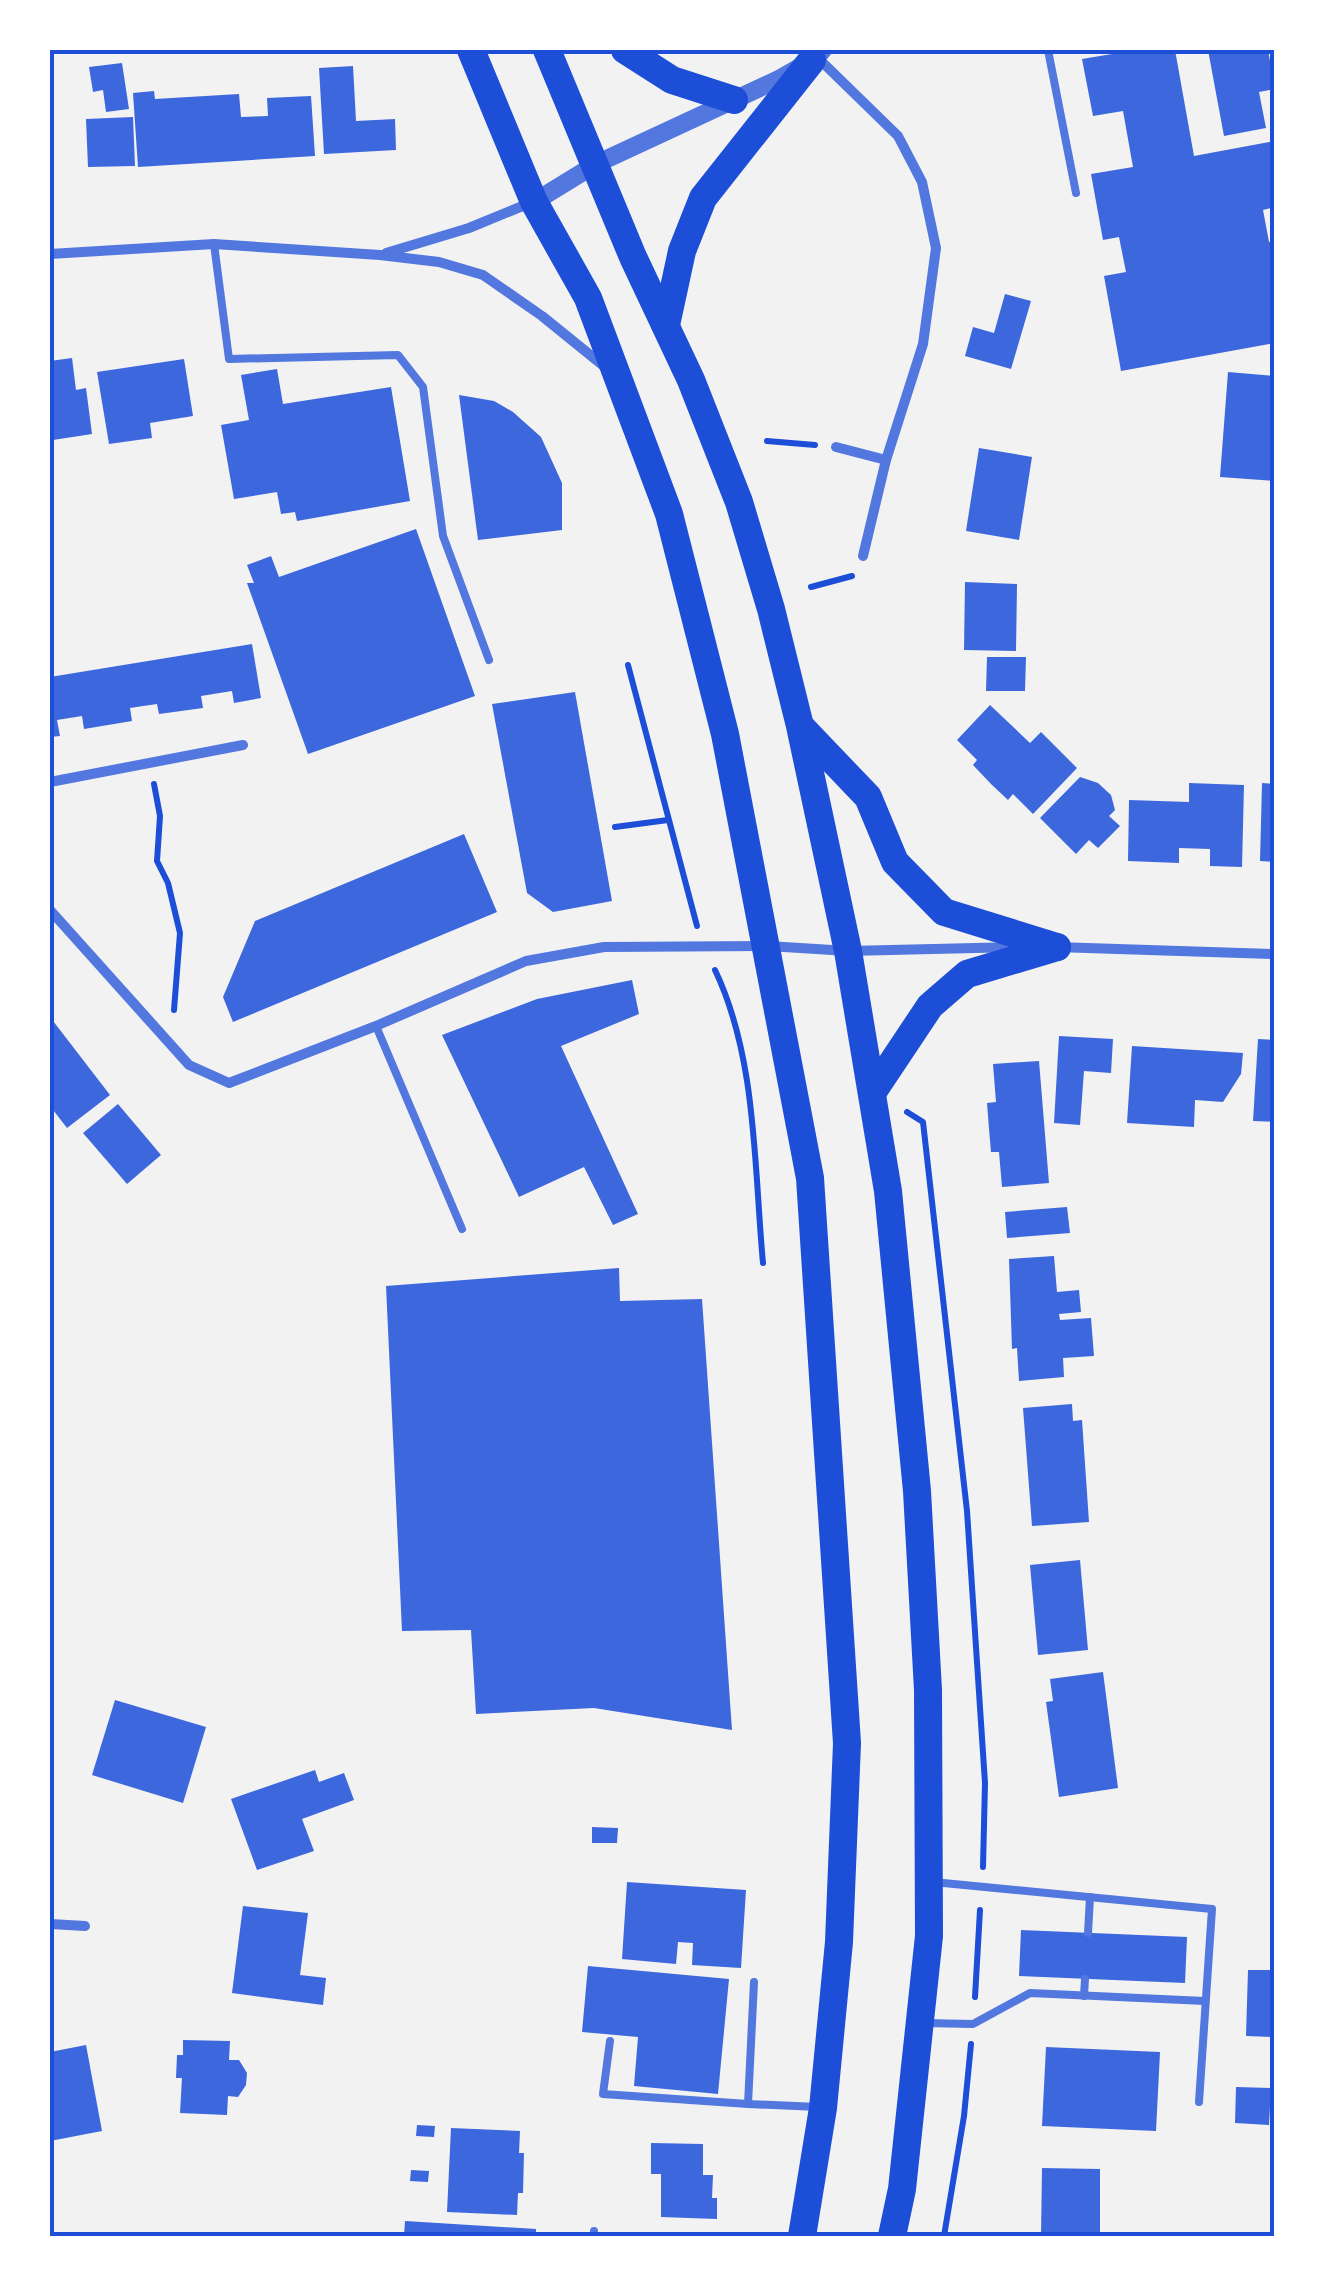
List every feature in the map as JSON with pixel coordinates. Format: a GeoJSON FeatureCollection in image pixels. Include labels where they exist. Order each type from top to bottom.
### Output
{"type":"FeatureCollection","features":[{"type":"Feature","properties":{"kind":"highway"},"geometry":{"type":"LineString","coordinates":[[471,50],[534,202],[588,298],[669,514],[725,734],[810,1178],[847,1743],[838,1942],[823,2108],[802,2236]]}},
{"type":"Feature","properties":{"kind":"highway"},"geometry":{"type":"LineString","coordinates":[[548,50],[738,502],[771,610],[848,952],[888,1191],[917,1491],[928,1690],[930,1936],[902,2189],[892,2236]]}},
{"type":"Feature","properties":{"kind":"highway"},"geometry":{"type":"LineString","coordinates":[[625,50],[672,80],[734,100]]}},
{"type":"Feature","properties":{"kind":"highway"},"geometry":{"type":"LineString","coordinates":[[666,324],[682,250],[703,198],[817,56]]}},
{"type":"Feature","properties":{"kind":"highway"},"geometry":{"type":"LineString","coordinates":[[800,726],[868,797],[895,862],[944,912],[1057,946]]}},
{"type":"Feature","properties":{"kind":"highway"},"geometry":{"type":"LineString","coordinates":[[872,1092],[930,1006],[967,974],[1057,946]]}},
{"type":"Feature","properties":{"kind":"street"},"geometry":{"type":"LineString","coordinates":[[380,255],[469,228],[534,202],[596,164],[734,100],[817,56],[898,136],[922,182],[936,248],[923,344],[886,460],[863,556]]}},
{"type":"Feature","properties":{"kind":"street"},"geometry":{"type":"LineString","coordinates":[[50,254],[214,244],[439,262],[482,276],[542,316],[618,377]]}},
{"type":"Feature","properties":{"kind":"street"},"geometry":{"type":"LineString","coordinates":[[836,447],[886,460]]}},
{"type":"Feature","properties":{"kind":"street"},"geometry":{"type":"LineString","coordinates":[[50,782],[243,745]]}},
{"type":"Feature","properties":{"kind":"street"},"geometry":{"type":"LineString","coordinates":[[50,910],[189,1065],[229,1084],[376,1026],[526,960],[604,947],[768,946],[848,952],[1057,946],[1275,954]]}},
{"type":"Feature","properties":{"kind":"street"},"geometry":{"type":"LineString","coordinates":[[50,1924],[86,1926]]}},
{"type":"Feature","properties":{"kind":"lane"},"geometry":{"type":"LineString","coordinates":[[1048,50],[1076,193]]}},
{"type":"Feature","properties":{"kind":"lane"},"geometry":{"type":"LineString","coordinates":[[214,244],[229,358],[398,355],[423,387],[443,536],[489,660]]}},
{"type":"Feature","properties":{"kind":"lane"},"geometry":{"type":"LineString","coordinates":[[376,1026],[462,1229]]}},
{"type":"Feature","properties":{"kind":"lane"},"geometry":{"type":"LineString","coordinates":[[929,1882],[1212,1908],[1199,2102]]}},
{"type":"Feature","properties":{"kind":"lane"},"geometry":{"type":"LineString","coordinates":[[1088,1933],[1090,1897]]}},
{"type":"Feature","properties":{"kind":"lane"},"geometry":{"type":"LineString","coordinates":[[1084,1996],[1085,1978]]}},
{"type":"Feature","properties":{"kind":"lane"},"geometry":{"type":"LineString","coordinates":[[748,2104],[754,1982]]}},
{"type":"Feature","properties":{"kind":"lane"},"geometry":{"type":"LineString","coordinates":[[920,2022],[974,2024],[1030,1993],[1206,2002]]}},
{"type":"Feature","properties":{"kind":"lane"},"geometry":{"type":"LineString","coordinates":[[610,2041],[602,2094],[823,2108]]}},
{"type":"Feature","properties":{"kind":"path"},"geometry":{"type":"LineString","coordinates":[[767,441],[836,447]]}},
{"type":"Feature","properties":{"kind":"path"},"geometry":{"type":"LineString","coordinates":[[811,587],[860,573],[863,556]]}},
{"type":"Feature","properties":{"kind":"path"},"geometry":{"type":"LineString","coordinates":[[148,763],[160,816],[156,862],[168,882],[180,932],[174,1035],[167,1042]]}},
{"type":"Feature","properties":{"kind":"path"},"geometry":{"type":"LineString","coordinates":[[616,827],[668,820]]}},
{"type":"Feature","properties":{"kind":"building"},"geometry":{"type":"Polygon","coordinates":[[[1111,50],[1175,50],[1194,156],[1275,141],[1275,207],[1263,210],[1269,242],[1275,241],[1275,343],[1121,371],[1104,276],[1126,272],[1119,237],[1103,240],[1091,174],[1133,167],[1123,111],[1093,116],[1082,59],[1112,54],[1111,50]]]}},
{"type":"Feature","properties":{"kind":"building"},"geometry":{"type":"Polygon","coordinates":[[[1208,50],[1268,50],[1275,89],[1259,92],[1266,128],[1224,136],[1208,50]]]}},
{"type":"Feature","properties":{"kind":"building"},"geometry":{"type":"Polygon","coordinates":[[[122,63],[129,109],[106,112],[103,90],[93,92],[89,67],[122,63]]]}},
{"type":"Feature","properties":{"kind":"building"},"geometry":{"type":"Polygon","coordinates":[[[353,66],[356,121],[395,119],[396,150],[324,154],[319,68],[353,66]]]}},
{"type":"Feature","properties":{"kind":"building"},"geometry":{"type":"Polygon","coordinates":[[[154,91],[155,99],[239,94],[241,117],[268,116],[267,98],[311,96],[315,156],[138,167],[133,93],[154,91]]]}},
{"type":"Feature","properties":{"kind":"building"},"geometry":{"type":"Polygon","coordinates":[[[133,117],[135,166],[88,167],[86,119],[133,117]]]}},
{"type":"Feature","properties":{"kind":"building"},"geometry":{"type":"Polygon","coordinates":[[[1005,294],[1031,301],[1011,369],[965,356],[973,327],[994,333],[1005,294]]]}},
{"type":"Feature","properties":{"kind":"building"},"geometry":{"type":"Polygon","coordinates":[[[72,358],[76,390],[86,388],[92,434],[53,440],[50,361],[72,358]]]}},
{"type":"Feature","properties":{"kind":"building"},"geometry":{"type":"Polygon","coordinates":[[[184,359],[193,416],[150,423],[152,438],[109,444],[97,372],[184,359]]]}},
{"type":"Feature","properties":{"kind":"building"},"geometry":{"type":"Polygon","coordinates":[[[277,369],[283,404],[391,387],[410,501],[297,521],[295,512],[281,514],[277,492],[234,499],[221,425],[249,420],[241,375],[277,369]]]}},
{"type":"Feature","properties":{"kind":"building"},"geometry":{"type":"Polygon","coordinates":[[[1228,372],[1275,376],[1275,481],[1220,477],[1228,372]]]}},
{"type":"Feature","properties":{"kind":"building"},"geometry":{"type":"Polygon","coordinates":[[[459,395],[494,401],[541,437],[562,483],[562,530],[478,540],[459,395]]]}},
{"type":"Feature","properties":{"kind":"building"},"geometry":{"type":"Polygon","coordinates":[[[979,448],[1032,457],[1019,540],[966,531],[979,448]]]}},
{"type":"Feature","properties":{"kind":"building"},"geometry":{"type":"Polygon","coordinates":[[[416,529],[475,696],[308,754],[247,583],[254,583],[247,565],[271,556],[279,577],[416,529]]]}},
{"type":"Feature","properties":{"kind":"building"},"geometry":{"type":"Polygon","coordinates":[[[965,582],[1017,584],[1016,651],[964,650],[965,582]]]}},
{"type":"Feature","properties":{"kind":"building"},"geometry":{"type":"Polygon","coordinates":[[[252,644],[261,698],[234,703],[232,691],[201,696],[203,708],[159,714],[157,704],[130,708],[132,721],[84,729],[82,716],[57,720],[60,736],[50,737],[50,677],[252,644]]]}},
{"type":"Feature","properties":{"kind":"building"},"geometry":{"type":"Polygon","coordinates":[[[987,657],[1026,657],[1025,691],[986,691],[987,657]]]}},
{"type":"Feature","properties":{"kind":"building"},"geometry":{"type":"Polygon","coordinates":[[[575,692],[612,901],[553,912],[527,893],[492,704],[575,692]]]}},
{"type":"Feature","properties":{"kind":"building"},"geometry":{"type":"Polygon","coordinates":[[[990,705],[1030,743],[1041,732],[1077,768],[1033,814],[1013,794],[1008,800],[991,784],[973,765],[977,760],[957,740],[990,705]]]}},
{"type":"Feature","properties":{"kind":"building"},"geometry":{"type":"Polygon","coordinates":[[[1080,777],[1098,783],[1111,795],[1115,810],[1109,816],[1120,826],[1098,848],[1089,840],[1076,854],[1040,818],[1080,777]]]}},
{"type":"Feature","properties":{"kind":"building"},"geometry":{"type":"Polygon","coordinates":[[[1189,783],[1244,785],[1242,867],[1210,866],[1210,849],[1179,848],[1179,863],[1128,861],[1129,800],[1189,802],[1189,783]]]}},
{"type":"Feature","properties":{"kind":"building"},"geometry":{"type":"Polygon","coordinates":[[[1262,783],[1275,784],[1275,862],[1260,861],[1262,783]]]}},
{"type":"Feature","properties":{"kind":"building"},"geometry":{"type":"Polygon","coordinates":[[[464,834],[497,912],[233,1022],[223,997],[255,921],[464,834]]]}},
{"type":"Feature","properties":{"kind":"building"},"geometry":{"type":"Polygon","coordinates":[[[632,980],[639,1014],[561,1046],[638,1214],[613,1225],[584,1167],[519,1197],[442,1035],[537,999],[632,980]]]}},
{"type":"Feature","properties":{"kind":"building"},"geometry":{"type":"Polygon","coordinates":[[[50,1017],[110,1095],[67,1128],[50,1106],[50,1017]]]}},
{"type":"Feature","properties":{"kind":"building"},"geometry":{"type":"Polygon","coordinates":[[[1059,1036],[1113,1039],[1111,1073],[1084,1071],[1080,1125],[1054,1123],[1059,1036]]]}},
{"type":"Feature","properties":{"kind":"building"},"geometry":{"type":"Polygon","coordinates":[[[1258,1039],[1275,1040],[1275,1122],[1253,1121],[1258,1039]]]}},
{"type":"Feature","properties":{"kind":"building"},"geometry":{"type":"Polygon","coordinates":[[[1132,1046],[1243,1053],[1241,1074],[1223,1102],[1195,1100],[1194,1127],[1127,1123],[1132,1046]]]}},
{"type":"Feature","properties":{"kind":"building"},"geometry":{"type":"Polygon","coordinates":[[[1039,1061],[1049,1183],[1002,1187],[999,1152],[991,1152],[987,1103],[996,1102],[993,1064],[1039,1061]]]}},
{"type":"Feature","properties":{"kind":"building"},"geometry":{"type":"Polygon","coordinates":[[[118,1104],[161,1155],[127,1184],[83,1133],[118,1104]]]}},
{"type":"Feature","properties":{"kind":"building"},"geometry":{"type":"Polygon","coordinates":[[[1067,1207],[1070,1233],[1007,1238],[1005,1212],[1067,1207]]]}},
{"type":"Feature","properties":{"kind":"building"},"geometry":{"type":"Polygon","coordinates":[[[1054,1256],[1057,1292],[1079,1290],[1081,1312],[1059,1314],[1060,1320],[1091,1318],[1094,1356],[1063,1358],[1064,1377],[1019,1381],[1017,1348],[1012,1349],[1009,1259],[1054,1256]]]}},
{"type":"Feature","properties":{"kind":"building"},"geometry":{"type":"Polygon","coordinates":[[[619,1268],[620,1301],[702,1299],[732,1730],[594,1708],[476,1714],[471,1630],[402,1631],[386,1286],[619,1268]]]}},
{"type":"Feature","properties":{"kind":"building"},"geometry":{"type":"Polygon","coordinates":[[[1072,1404],[1073,1421],[1082,1420],[1089,1522],[1032,1526],[1023,1408],[1072,1404]]]}},
{"type":"Feature","properties":{"kind":"building"},"geometry":{"type":"Polygon","coordinates":[[[1080,1560],[1088,1650],[1038,1655],[1030,1565],[1080,1560]]]}},
{"type":"Feature","properties":{"kind":"building"},"geometry":{"type":"Polygon","coordinates":[[[1103,1672],[1118,1788],[1059,1797],[1046,1702],[1053,1701],[1050,1679],[1103,1672]]]}},
{"type":"Feature","properties":{"kind":"building"},"geometry":{"type":"Polygon","coordinates":[[[115,1700],[206,1727],[183,1803],[92,1775],[115,1700]]]}},
{"type":"Feature","properties":{"kind":"building"},"geometry":{"type":"Polygon","coordinates":[[[315,1770],[319,1782],[344,1773],[354,1800],[302,1819],[314,1851],[257,1870],[231,1799],[315,1770]]]}},
{"type":"Feature","properties":{"kind":"building"},"geometry":{"type":"Polygon","coordinates":[[[592,1827],[618,1828],[617,1843],[592,1843],[592,1827]]]}},
{"type":"Feature","properties":{"kind":"building"},"geometry":{"type":"Polygon","coordinates":[[[627,1882],[746,1890],[741,1968],[692,1965],[693,1943],[678,1942],[676,1964],[622,1959],[627,1882]]]}},
{"type":"Feature","properties":{"kind":"building"},"geometry":{"type":"Polygon","coordinates":[[[243,1906],[308,1913],[300,1975],[326,1978],[323,2005],[232,1993],[243,1906]]]}},
{"type":"Feature","properties":{"kind":"building"},"geometry":{"type":"Polygon","coordinates":[[[1021,1930],[1187,1937],[1185,1983],[1019,1976],[1021,1930]]]}},
{"type":"Feature","properties":{"kind":"building"},"geometry":{"type":"Polygon","coordinates":[[[588,1966],[729,1979],[718,2094],[634,2086],[638,2037],[582,2032],[588,1966]]]}},
{"type":"Feature","properties":{"kind":"building"},"geometry":{"type":"Polygon","coordinates":[[[1248,1970],[1275,1970],[1275,2037],[1246,2036],[1248,1970]]]}},
{"type":"Feature","properties":{"kind":"building"},"geometry":{"type":"Polygon","coordinates":[[[183,2040],[230,2041],[229,2060],[239,2060],[247,2073],[246,2085],[238,2097],[228,2096],[227,2115],[180,2113],[182,2078],[176,2078],[177,2055],[183,2055],[183,2040]]]}},
{"type":"Feature","properties":{"kind":"building"},"geometry":{"type":"Polygon","coordinates":[[[86,2045],[102,2131],[50,2141],[50,2052],[86,2045]]]}},
{"type":"Feature","properties":{"kind":"building"},"geometry":{"type":"Polygon","coordinates":[[[1046,2047],[1160,2052],[1156,2131],[1042,2126],[1046,2047]]]}},
{"type":"Feature","properties":{"kind":"building"},"geometry":{"type":"Polygon","coordinates":[[[1236,2087],[1271,2088],[1269,2125],[1235,2123],[1236,2087]]]}},
{"type":"Feature","properties":{"kind":"building"},"geometry":{"type":"Polygon","coordinates":[[[417,2125],[435,2126],[434,2137],[416,2136],[417,2125]]]}},
{"type":"Feature","properties":{"kind":"building"},"geometry":{"type":"Polygon","coordinates":[[[451,2128],[520,2131],[523,2193],[518,2193],[517,2215],[447,2212],[451,2128]]]}},
{"type":"Feature","properties":{"kind":"building"},"geometry":{"type":"Polygon","coordinates":[[[651,2143],[703,2144],[703,2175],[713,2175],[712,2198],[717,2198],[717,2219],[661,2217],[661,2174],[651,2174],[651,2143]]]}},
{"type":"Feature","properties":{"kind":"building"},"geometry":{"type":"Polygon","coordinates":[[[1042,2168],[1100,2169],[1100,2236],[1041,2236],[1042,2168]]]}},
{"type":"Feature","properties":{"kind":"building"},"geometry":{"type":"Polygon","coordinates":[[[411,2170],[429,2171],[428,2182],[410,2181],[411,2170]]]}},
{"type":"Feature","properties":{"kind":"building"},"geometry":{"type":"Polygon","coordinates":[[[405,2221],[536,2229],[536,2236],[404,2236],[405,2221]]]}}]}
